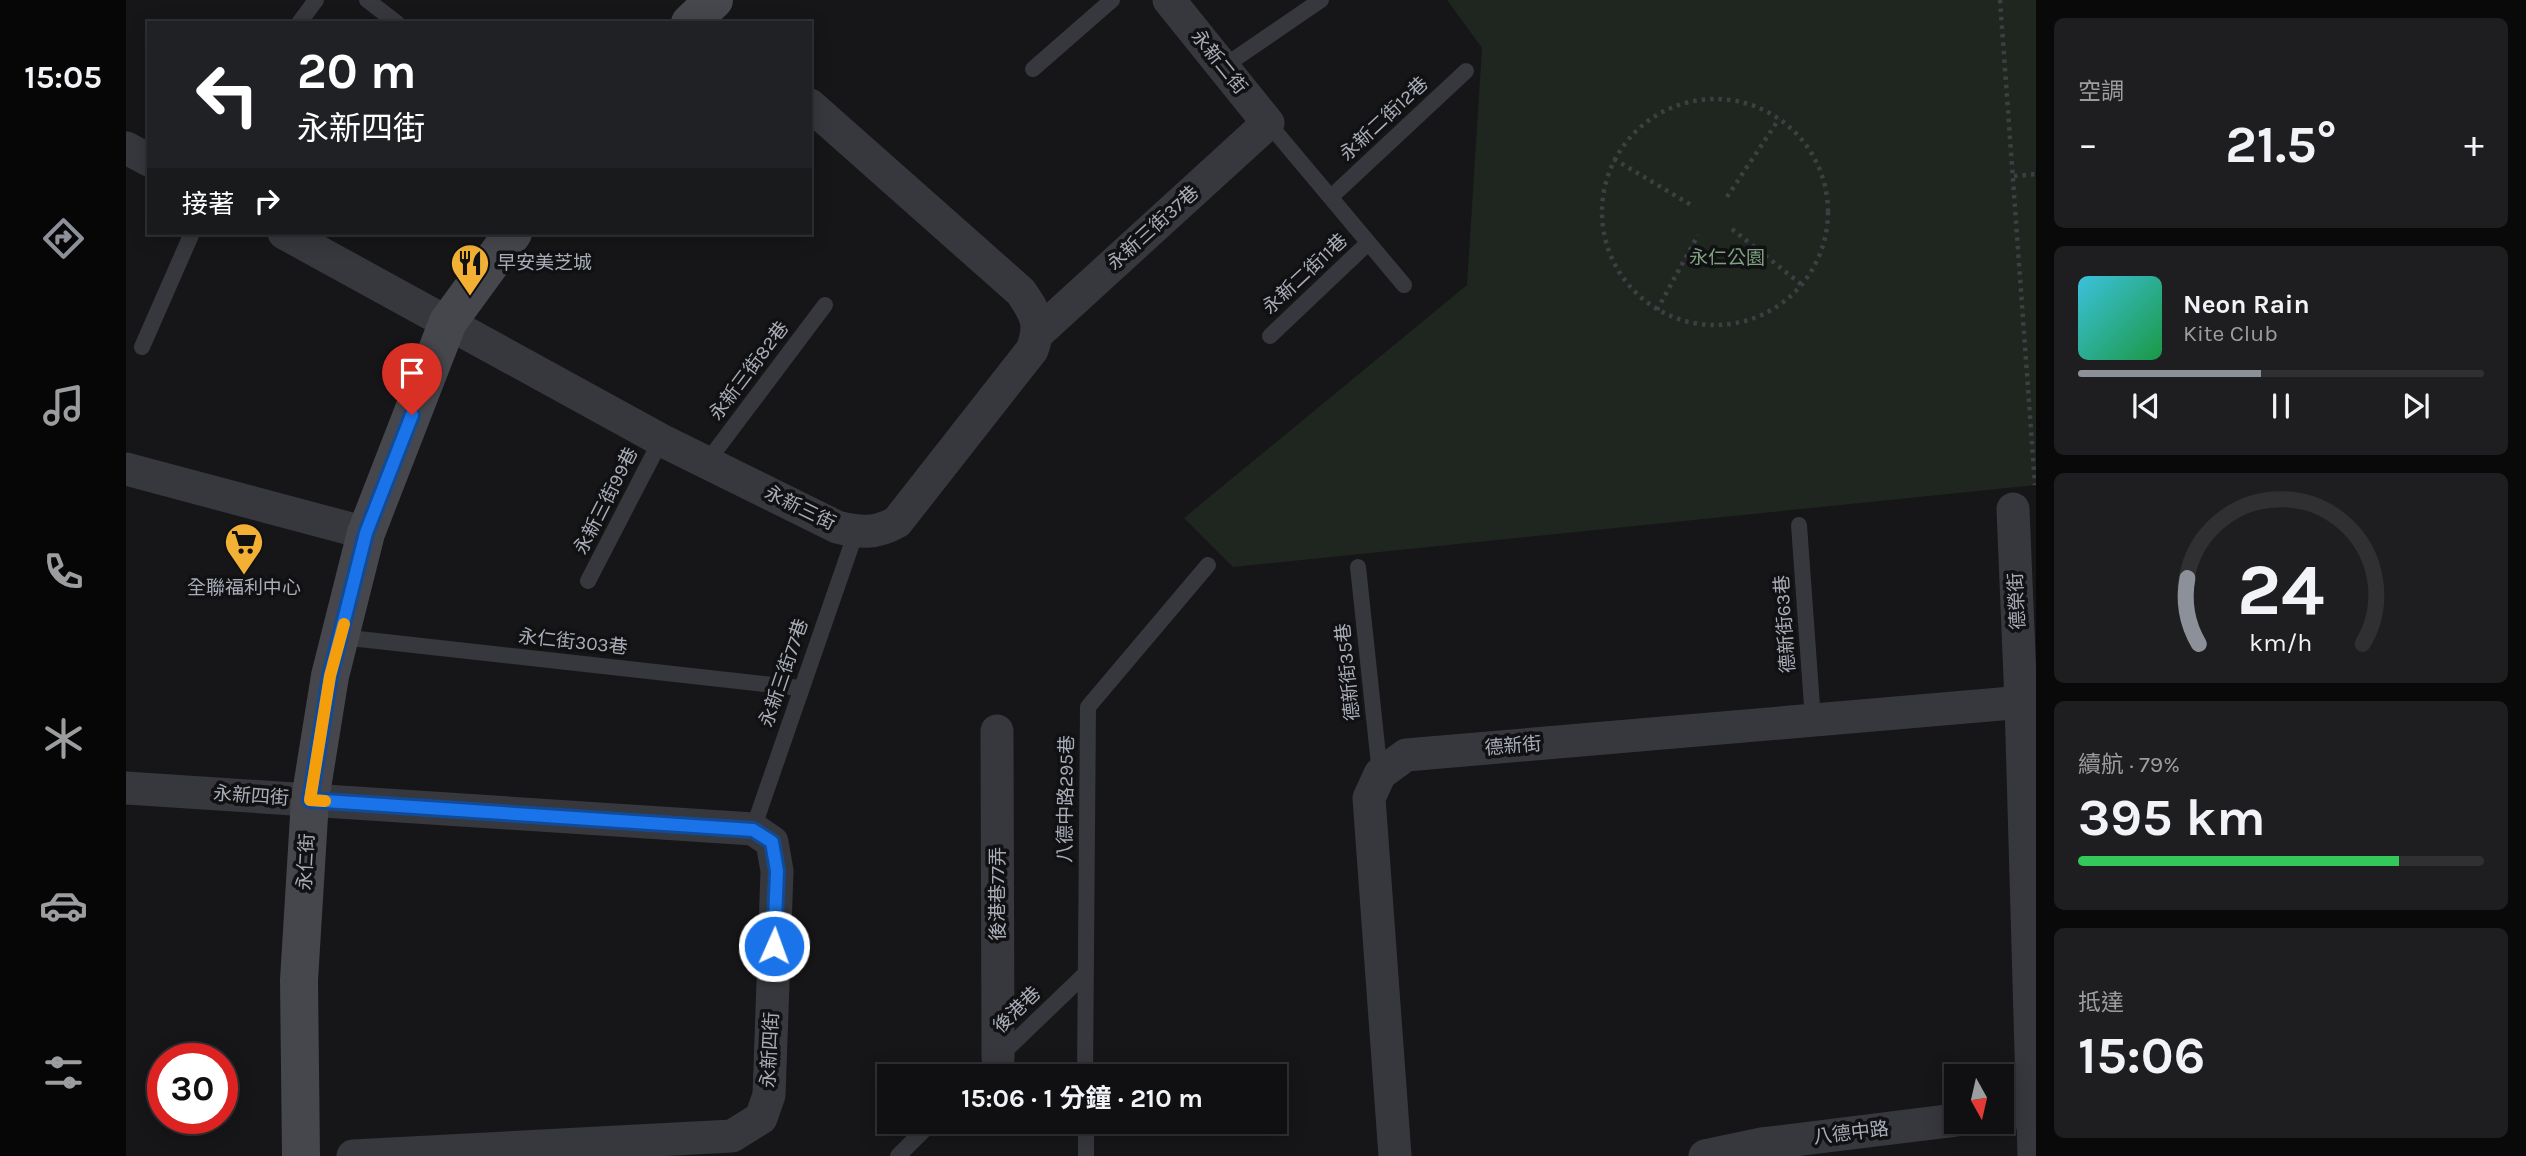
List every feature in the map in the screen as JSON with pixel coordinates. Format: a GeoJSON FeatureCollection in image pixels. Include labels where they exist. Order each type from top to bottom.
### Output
{"type":"FeatureCollection","features":[{"type":"Feature","properties":{"kind":"street","name":"永新二街"},"geometry":{"type":"LineString","coordinates":[[1169,0],[1268,123]]}},
{"type":"Feature","properties":{"kind":"street"},"geometry":{"type":"LineString","coordinates":[[812,107],[1021,292],[1034,310],[1039,332]]}},
{"type":"Feature","properties":{"kind":"street","name":"永新三街37巷"},"geometry":{"type":"LineString","coordinates":[[1039,332],[1268,123]]}},
{"type":"Feature","properties":{"kind":"street"},"geometry":{"type":"LineString","coordinates":[[126,148],[147,159]]}},
{"type":"Feature","properties":{"kind":"street","name":"永新三街"},"geometry":{"type":"LineString","coordinates":[[288,235],[662,440],[837,527],[856,531],[883,530],[897,522],[1032,350],[1039,332]]}},
{"type":"Feature","properties":{"kind":"street","name":"永仁街"},"geometry":{"type":"LineString","coordinates":[[301,1156],[299,980],[310,800],[330,676],[366,533],[448,322],[512,235]]}},
{"type":"Feature","properties":{"kind":"street"},"geometry":{"type":"LineString","coordinates":[[126,469],[366,533]]}},
{"type":"Feature","properties":{"kind":"street","name":"德榮街"},"geometry":{"type":"LineString","coordinates":[[2012,509],[2029,701],[2024,1111],[2034,1156]]}},
{"type":"Feature","properties":{"kind":"street","name":"德新街"},"geometry":{"type":"LineString","coordinates":[[1380,774],[1406,755],[2029,701]]}},
{"type":"Feature","properties":{"kind":"street","name":"後港巷77弄"},"geometry":{"type":"LineString","coordinates":[[989,1064],[997,731]]}},
{"type":"Feature","properties":{"kind":"street"},"geometry":{"type":"LineString","coordinates":[[1380,774],[1368,798],[1395,1156]]}},
{"type":"Feature","properties":{"kind":"street","name":"永新四街"},"geometry":{"type":"LineString","coordinates":[[126,788],[753,830],[772,842],[777,871],[769,1095],[761,1118],[732,1136],[354,1156]]}},
{"type":"Feature","properties":{"kind":"street","name":"八德中路"},"geometry":{"type":"LineString","coordinates":[[1705,1156],[1763,1150],[1944,1122]]}},
{"type":"Feature","properties":{"kind":"lane"},"geometry":{"type":"LineString","coordinates":[[300,21],[316,0]]}},
{"type":"Feature","properties":{"kind":"lane"},"geometry":{"type":"LineString","coordinates":[[367,0],[394,21]]}},
{"type":"Feature","properties":{"kind":"lane"},"geometry":{"type":"LineString","coordinates":[[1033,69],[1112,0]]}},
{"type":"Feature","properties":{"kind":"lane"},"geometry":{"type":"LineString","coordinates":[[1223,67],[1321,0]]}},
{"type":"Feature","properties":{"kind":"lane","name":"永新二街12巷"},"geometry":{"type":"LineString","coordinates":[[1331,198],[1465,71]]}},
{"type":"Feature","properties":{"kind":"lane"},"geometry":{"type":"LineString","coordinates":[[1268,123],[1404,285]]}},
{"type":"Feature","properties":{"kind":"lane"},"geometry":{"type":"LineString","coordinates":[[142,347],[191,235]]}},
{"type":"Feature","properties":{"kind":"lane","name":"永新二街11巷"},"geometry":{"type":"LineString","coordinates":[[1270,336],[1368,243]]}},
{"type":"Feature","properties":{"kind":"lane","name":"永新三街82巷"},"geometry":{"type":"LineString","coordinates":[[707,462],[825,305]]}},
{"type":"Feature","properties":{"kind":"lane","name":"永新三街99巷"},"geometry":{"type":"LineString","coordinates":[[588,581],[662,440]]}},
{"type":"Feature","properties":{"kind":"lane","name":"德新街63巷"},"geometry":{"type":"LineString","coordinates":[[1799,525],[1813,720]]}},
{"type":"Feature","properties":{"kind":"lane","name":"永新三街77巷"},"geometry":{"type":"LineString","coordinates":[[753,830],[856,531]]}},
{"type":"Feature","properties":{"kind":"lane","name":"八德中路295巷"},"geometry":{"type":"LineString","coordinates":[[1085,1064],[1088,707],[1208,565]]}},
{"type":"Feature","properties":{"kind":"lane","name":"德新街35巷"},"geometry":{"type":"LineString","coordinates":[[1358,567],[1380,774]]}},
{"type":"Feature","properties":{"kind":"lane","name":"永仁街303巷"},"geometry":{"type":"LineString","coordinates":[[341,637],[800,688]]}},
{"type":"Feature","properties":{"kind":"lane","name":"後港巷"},"geometry":{"type":"LineString","coordinates":[[992,1064],[1085,974]]}},
{"type":"Feature","properties":{"kind":"lane"},"geometry":{"type":"LineString","coordinates":[[898,1156],[920,1134]]}},
{"type":"Feature","properties":{"kind":"lane"},"geometry":{"type":"LineString","coordinates":[[1086,1134],[1086,1156]]}},
{"type":"Feature","properties":{"kind":"path"},"geometry":{"type":"LineString","coordinates":[[2000,0],[2035,485]]}},
{"type":"Feature","properties":{"kind":"path"},"geometry":{"type":"LineString","coordinates":[[1720,100],[1751,105],[1779,119],[1802,141],[1819,167],[1827,197],[1827,228],[1818,258],[1802,285],[1778,306],[1749,320],[1718,325],[1686,322],[1657,310],[1634,292],[1617,269],[1605,243],[1601,215],[1605,186],[1614,159],[1633,134],[1658,114],[1688,102],[1720,100]]}},
{"type":"Feature","properties":{"kind":"path"},"geometry":{"type":"LineString","coordinates":[[1727,197],[1779,119]]}},
{"type":"Feature","properties":{"kind":"path"},"geometry":{"type":"LineString","coordinates":[[1614,159],[1691,205]]}},
{"type":"Feature","properties":{"kind":"path"},"geometry":{"type":"LineString","coordinates":[[2014,176],[2036,174]]}},
{"type":"Feature","properties":{"kind":"path"},"geometry":{"type":"LineString","coordinates":[[1732,229],[1802,285]]}},
{"type":"Feature","properties":{"kind":"path"},"geometry":{"type":"LineString","coordinates":[[1657,310],[1698,236]]}},
{"type":"Feature","properties":{"kind":"green space","name":"永仁公園"},"geometry":{"type":"Polygon","coordinates":[[[1447,0],[2036,0],[2036,485],[1233,567],[1184,518],[1467,285],[1482,48],[1447,0]]]}},
{"type":"Feature","properties":{"kind":"slow traffic"},"geometry":{"type":"LineString","coordinates":[[325,801],[310,800],[330,676],[344,624]]}},
{"type":"Feature","properties":{"kind":"place","name":"早安美芝城"},"geometry":{"type":"Point","coordinates":[470,297]}},
{"type":"Feature","properties":{"kind":"place","name":"全聯福利中心"},"geometry":{"type":"Point","coordinates":[244,576]}},
{"type":"Feature","properties":{"kind":"route"},"geometry":{"type":"LineString","coordinates":[[412,415],[366,533],[330,676],[310,800],[753,830],[772,842],[777,871],[774,946]]}}]}
